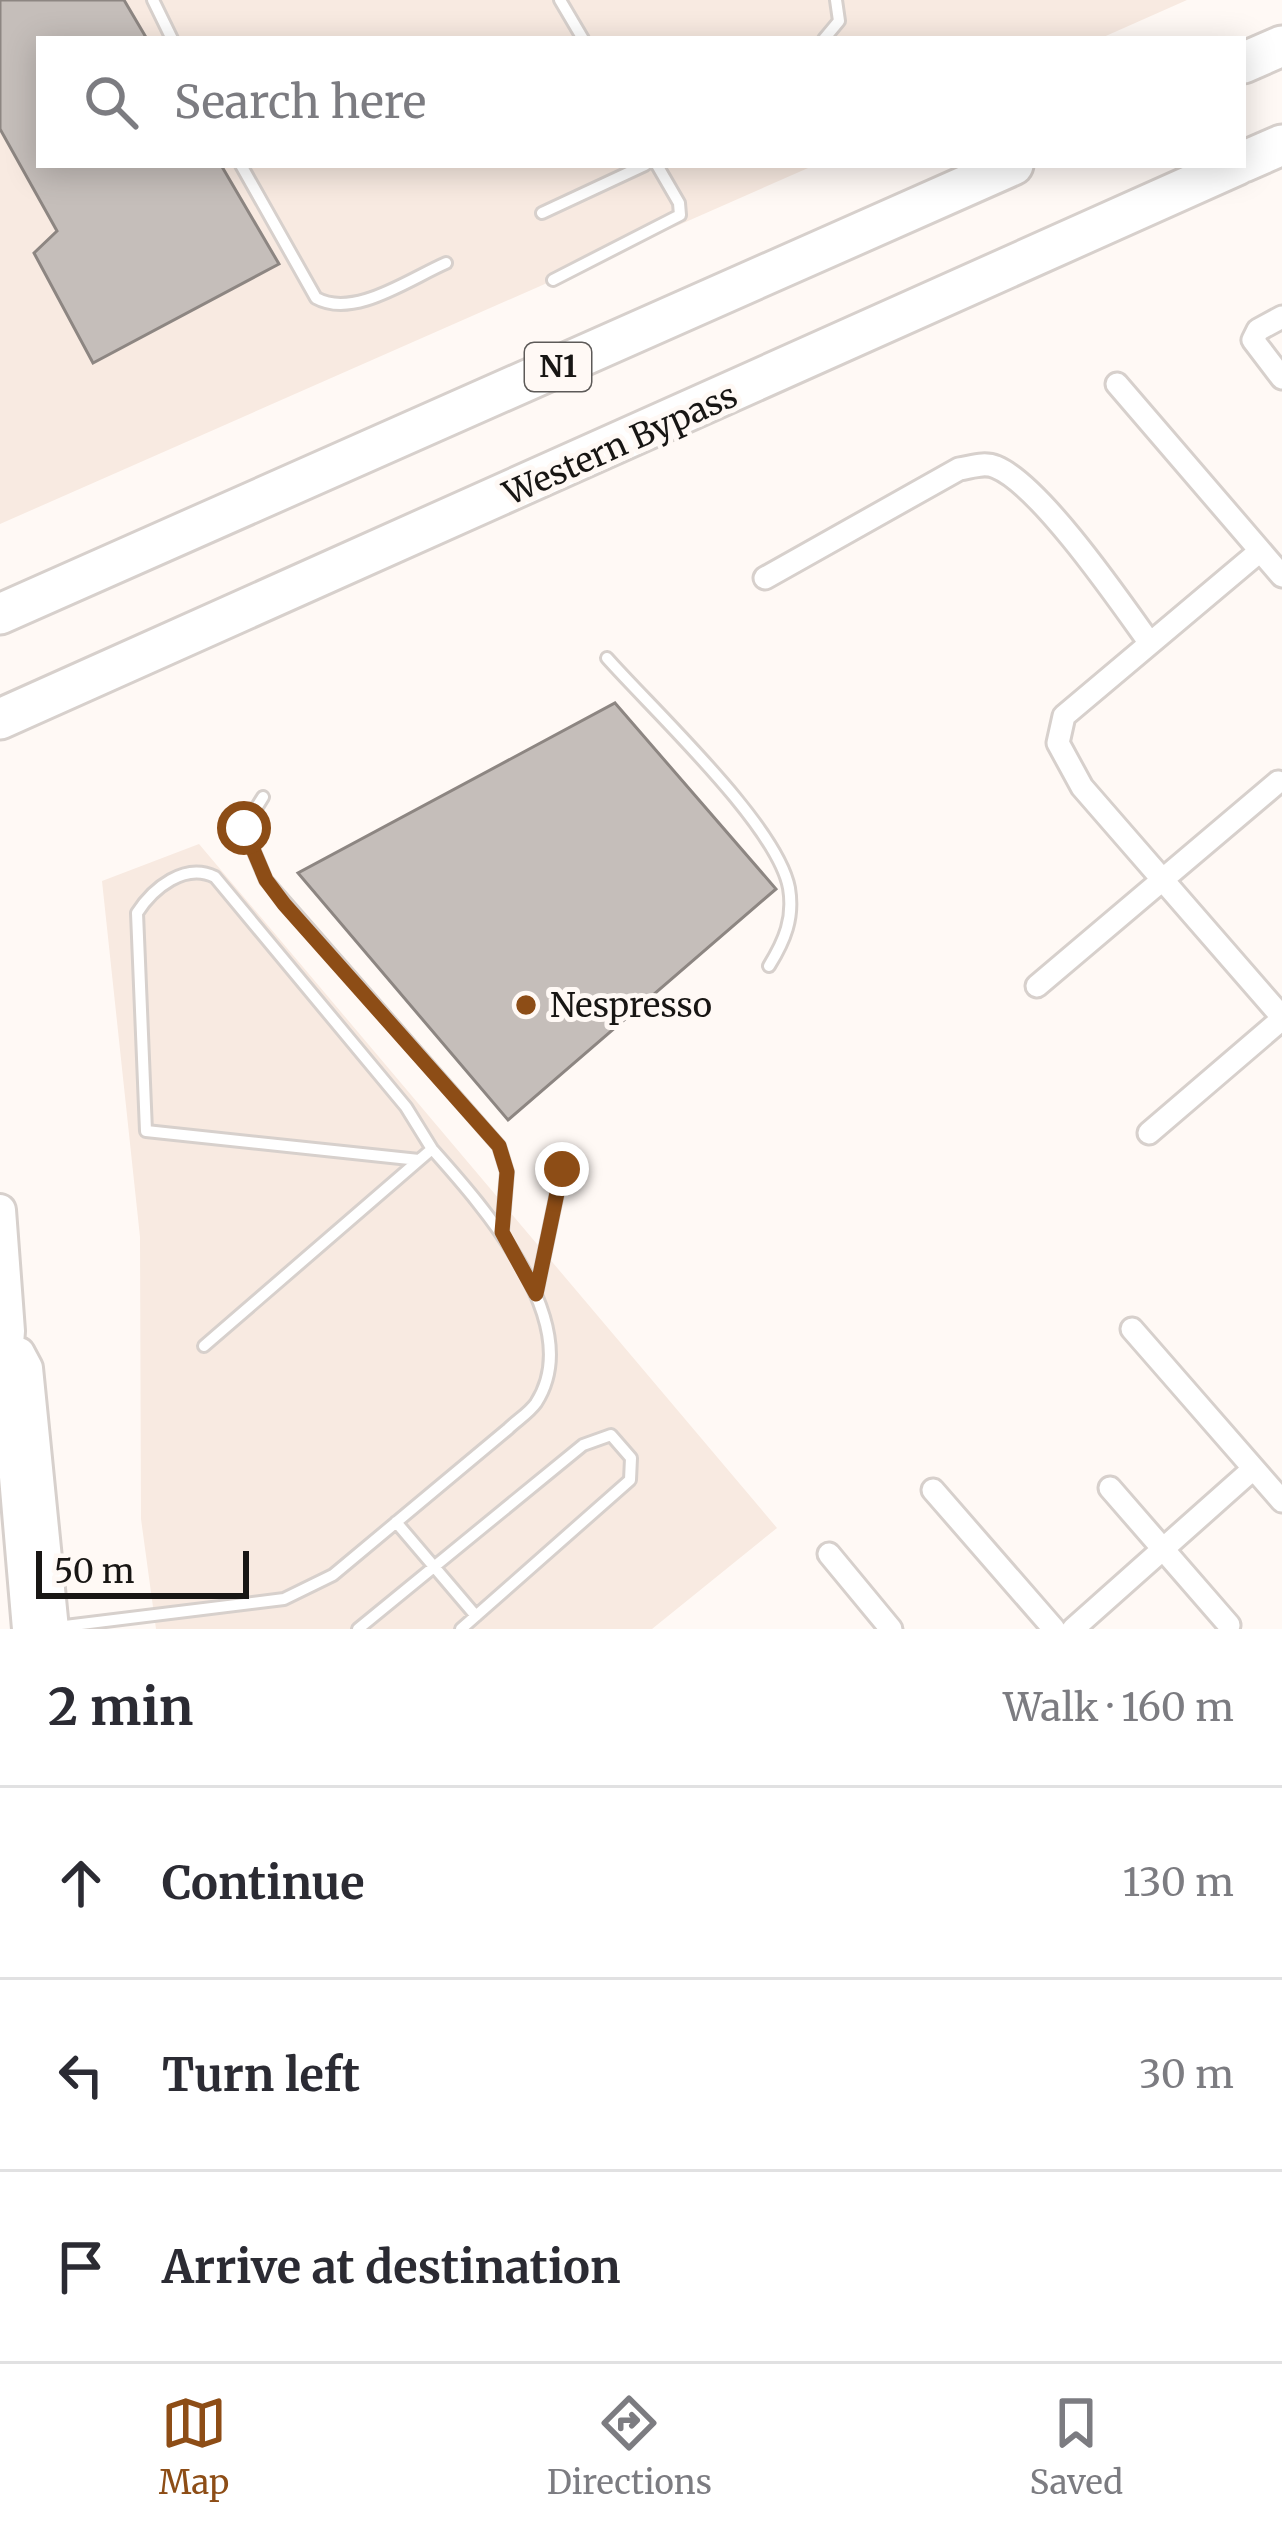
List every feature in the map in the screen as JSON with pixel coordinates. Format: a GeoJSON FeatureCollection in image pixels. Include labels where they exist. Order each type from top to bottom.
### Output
{"type":"FeatureCollection","features":[{"type":"Feature","properties":{"kind":"highway"},"geometry":{"type":"LineString","coordinates":[[1246,62],[1282,46]]}},
{"type":"Feature","properties":{"kind":"highway","name":"Western Bypass"},"geometry":{"type":"LineString","coordinates":[[1246,161],[1282,145]]}},
{"type":"Feature","properties":{"kind":"highway","name":"N1"},"geometry":{"type":"LineString","coordinates":[[0,614],[1006,168]]}},
{"type":"Feature","properties":{"kind":"highway","name":"Western Bypass"},"geometry":{"type":"LineString","coordinates":[[0,719],[1231,168]]}},
{"type":"Feature","properties":{"kind":"street"},"geometry":{"type":"LineString","coordinates":[[1282,316],[1253,335],[1255,346],[1282,378]]}},
{"type":"Feature","properties":{"kind":"street"},"geometry":{"type":"LineString","coordinates":[[1117,384],[1282,576]]}},
{"type":"Feature","properties":{"kind":"street"},"geometry":{"type":"LineString","coordinates":[[764,578],[959,469],[990,464],[1014,476],[1040,505],[1149,642]]}},
{"type":"Feature","properties":{"kind":"street"},"geometry":{"type":"LineString","coordinates":[[1149,1133],[1282,1018],[1082,787],[1058,743],[1064,716],[1260,551]]}},
{"type":"Feature","properties":{"kind":"street"},"geometry":{"type":"LineString","coordinates":[[1037,986],[1278,782]]}},
{"type":"Feature","properties":{"kind":"street"},"geometry":{"type":"LineString","coordinates":[[0,1210],[10,1331],[6,1371],[43,1629]]}},
{"type":"Feature","properties":{"kind":"street"},"geometry":{"type":"LineString","coordinates":[[1132,1329],[1282,1502]]}},
{"type":"Feature","properties":{"kind":"street"},"geometry":{"type":"LineString","coordinates":[[1073,1629],[1253,1469]]}},
{"type":"Feature","properties":{"kind":"street"},"geometry":{"type":"LineString","coordinates":[[1109,1488],[1229,1625]]}},
{"type":"Feature","properties":{"kind":"street"},"geometry":{"type":"LineString","coordinates":[[933,1490],[1054,1629]]}},
{"type":"Feature","properties":{"kind":"street"},"geometry":{"type":"LineString","coordinates":[[829,1554],[892,1629]]}},
{"type":"Feature","properties":{"kind":"lane"},"geometry":{"type":"LineString","coordinates":[[153,0],[171,36]]}},
{"type":"Feature","properties":{"kind":"lane"},"geometry":{"type":"LineString","coordinates":[[560,0],[581,36]]}},
{"type":"Feature","properties":{"kind":"lane"},"geometry":{"type":"LineString","coordinates":[[826,36],[838,22],[836,0]]}},
{"type":"Feature","properties":{"kind":"lane"},"geometry":{"type":"LineString","coordinates":[[244,168],[316,298],[332,307],[353,304],[446,263]]}},
{"type":"Feature","properties":{"kind":"lane"},"geometry":{"type":"LineString","coordinates":[[542,213],[639,168]]}},
{"type":"Feature","properties":{"kind":"lane"},"geometry":{"type":"LineString","coordinates":[[553,280],[680,215],[680,203],[659,168]]}},
{"type":"Feature","properties":{"kind":"lane"},"geometry":{"type":"LineString","coordinates":[[607,658],[759,828],[782,863],[791,918],[770,965]]}},
{"type":"Feature","properties":{"kind":"lane"},"geometry":{"type":"LineString","coordinates":[[263,796],[244,828],[266,880],[499,1146],[507,1172],[502,1232]]}},
{"type":"Feature","properties":{"kind":"lane"},"geometry":{"type":"LineString","coordinates":[[43,1629],[284,1599],[333,1575],[536,1404],[548,1371],[536,1294],[502,1232],[432,1149],[406,1107],[215,878],[199,872],[180,876],[146,898],[137,913],[146,1131],[418,1160]]}},
{"type":"Feature","properties":{"kind":"lane"},"geometry":{"type":"LineString","coordinates":[[204,1346],[432,1149]]}},
{"type":"Feature","properties":{"kind":"lane"},"geometry":{"type":"LineString","coordinates":[[536,1294],[562,1169]]}},
{"type":"Feature","properties":{"kind":"lane"},"geometry":{"type":"LineString","coordinates":[[358,1629],[583,1445],[602,1434],[619,1442],[632,1459],[630,1480],[461,1629]]}},
{"type":"Feature","properties":{"kind":"lane"},"geometry":{"type":"LineString","coordinates":[[396,1522],[476,1616]]}},
{"type":"Feature","properties":{"kind":"shaded area"},"geometry":{"type":"Polygon","coordinates":[[[0,0],[1187,0],[1106,36],[36,36],[36,168],[808,168],[0,524],[0,0]]]}},
{"type":"Feature","properties":{"kind":"shaded area"},"geometry":{"type":"Polygon","coordinates":[[[199,844],[777,1528],[652,1629],[156,1629],[141,1519],[140,1237],[102,881],[199,844]]]}},
{"type":"Feature","properties":{"kind":"building"},"geometry":{"type":"Polygon","coordinates":[[[0,0],[124,0],[145,36],[36,36],[36,168],[223,168],[279,264],[93,363],[34,253],[57,231],[0,129],[0,0]]]}},
{"type":"Feature","properties":{"kind":"building","name":"Nespresso"},"geometry":{"type":"Polygon","coordinates":[[[615,703],[776,889],[508,1120],[298,873],[615,703]]]}},
{"type":"Feature","properties":{"kind":"place","name":"Nespresso"},"geometry":{"type":"Point","coordinates":[526,1005]}},
{"type":"Feature","properties":{"kind":"route"},"geometry":{"type":"LineString","coordinates":[[244,828],[266,880],[284,904],[499,1146],[507,1172],[502,1232],[536,1294],[562,1169]]}}]}
